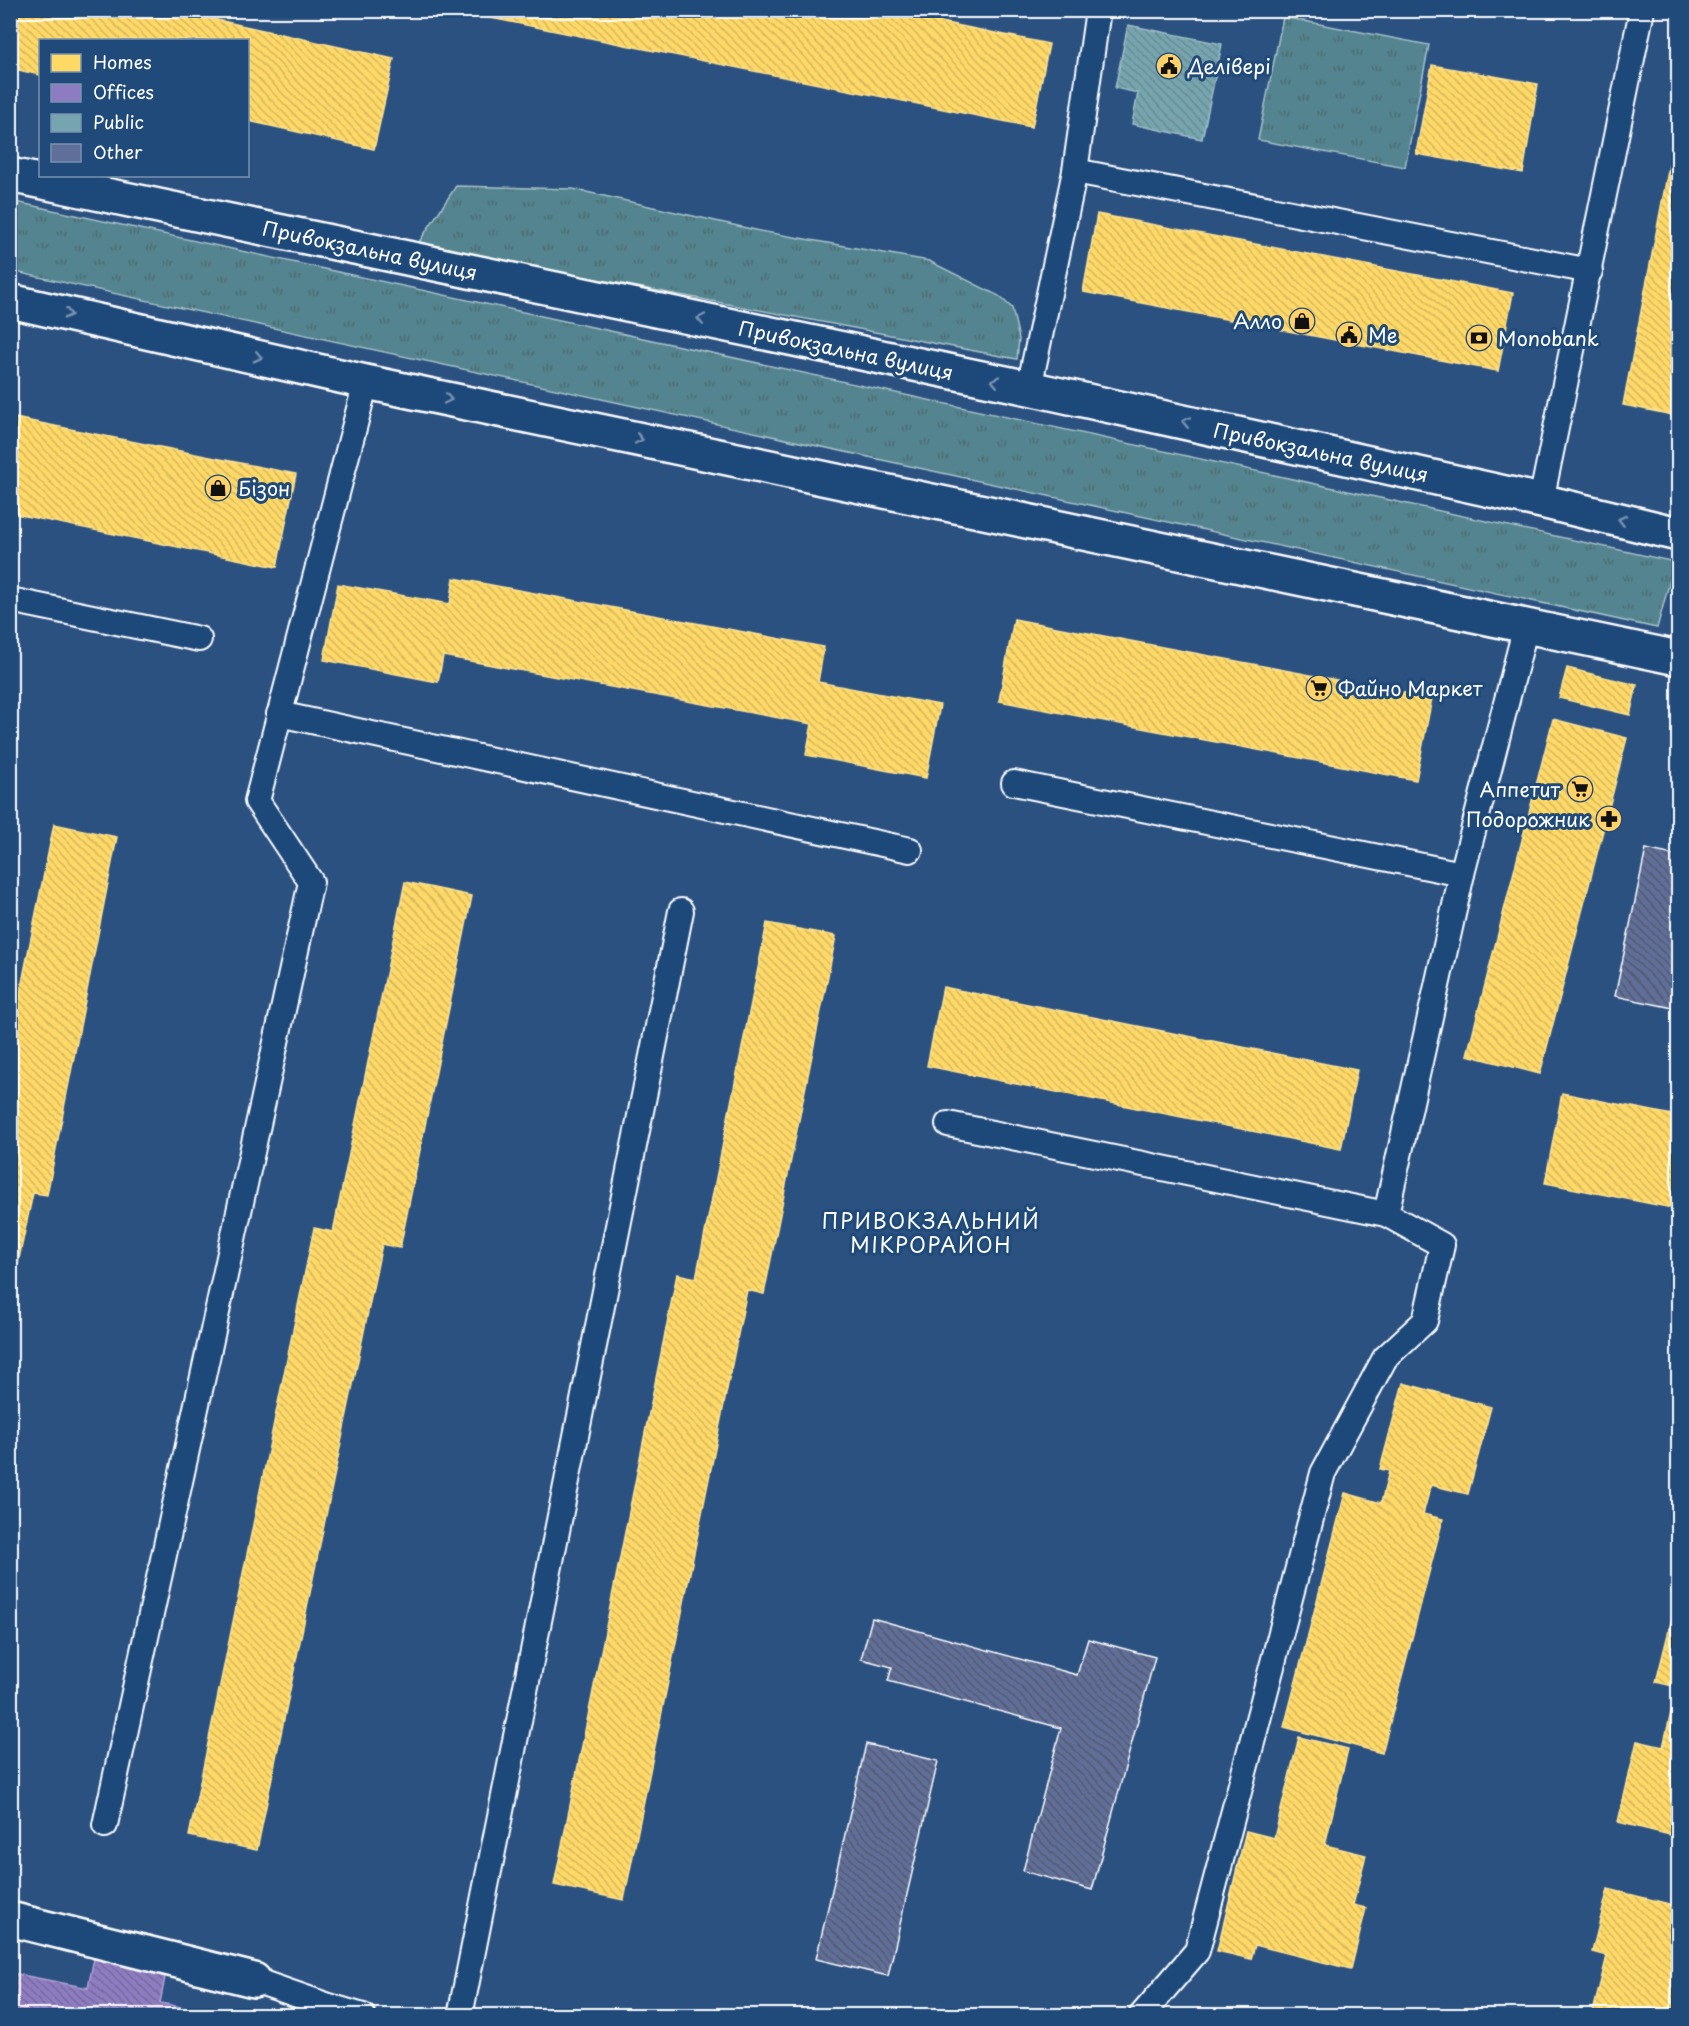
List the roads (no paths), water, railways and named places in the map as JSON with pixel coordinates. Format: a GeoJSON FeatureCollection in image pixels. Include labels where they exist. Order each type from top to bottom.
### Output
{"type":"FeatureCollection","features":[{"type":"Feature","properties":{"kind":"street","name":"Привокзальна вулиця"},"geometry":{"type":"LineString","coordinates":[[10,175],[1029,388],[1541,501],[1678,534]]}},
{"type":"Feature","properties":{"kind":"street"},"geometry":{"type":"LineString","coordinates":[[10,301],[366,382],[1678,658]]}},
{"type":"Feature","properties":{"kind":"street"},"geometry":{"type":"LineString","coordinates":[[10,1919],[254,1980]]}},
{"type":"Feature","properties":{"kind":"lane"},"geometry":{"type":"LineString","coordinates":[[1029,388],[1075,171],[1098,10]]}},
{"type":"Feature","properties":{"kind":"lane"},"geometry":{"type":"LineString","coordinates":[[1541,501],[1642,10]]}},
{"type":"Feature","properties":{"kind":"lane"},"geometry":{"type":"LineString","coordinates":[[1075,171],[1590,271]]}},
{"type":"Feature","properties":{"kind":"lane"},"geometry":{"type":"LineString","coordinates":[[105,1825],[311,882],[257,801],[366,382]]}},
{"type":"Feature","properties":{"kind":"lane"},"geometry":{"type":"LineString","coordinates":[[10,600],[199,639]]}},
{"type":"Feature","properties":{"kind":"lane"},"geometry":{"type":"LineString","coordinates":[[1386,1214],[1462,874],[1526,626]]}},
{"type":"Feature","properties":{"kind":"lane"},"geometry":{"type":"LineString","coordinates":[[279,714],[910,850]]}},
{"type":"Feature","properties":{"kind":"lane"},"geometry":{"type":"LineString","coordinates":[[1014,783],[1462,874]]}},
{"type":"Feature","properties":{"kind":"lane"},"geometry":{"type":"LineString","coordinates":[[460,2016],[681,911]]}},
{"type":"Feature","properties":{"kind":"lane"},"geometry":{"type":"LineString","coordinates":[[948,1124],[1386,1214],[1442,1245],[1425,1321],[1385,1358],[1323,1473],[1197,1951],[1141,2016]]}},
{"type":"Feature","properties":{"kind":"lane"},"geometry":{"type":"LineString","coordinates":[[254,1980],[363,2016]]}},
{"type":"Feature","properties":{"kind":"place","name":"Делівері"},"geometry":{"type":"Point","coordinates":[1169,66]}},
{"type":"Feature","properties":{"kind":"place","name":"Алло"},"geometry":{"type":"Point","coordinates":[1302,321]}},
{"type":"Feature","properties":{"kind":"place","name":"Me"},"geometry":{"type":"Point","coordinates":[1349,335]}},
{"type":"Feature","properties":{"kind":"place","name":"Monobank"},"geometry":{"type":"Point","coordinates":[1479,338]}},
{"type":"Feature","properties":{"kind":"place","name":"Бізон"},"geometry":{"type":"Point","coordinates":[218,488]}},
{"type":"Feature","properties":{"kind":"place","name":"Файно Маркет"},"geometry":{"type":"Point","coordinates":[1319,688]}},
{"type":"Feature","properties":{"kind":"place","name":"Аппетит"},"geometry":{"type":"Point","coordinates":[1580,789]}},
{"type":"Feature","properties":{"kind":"place","name":"Подорожник"},"geometry":{"type":"Point","coordinates":[1609,819]}},
{"type":"Feature","properties":{"kind":"district","name":"ПРИВОКЗАЛЬНИЙ МІКРОРАЙОН"},"geometry":{"type":"Point","coordinates":[931,1232]}}]}
